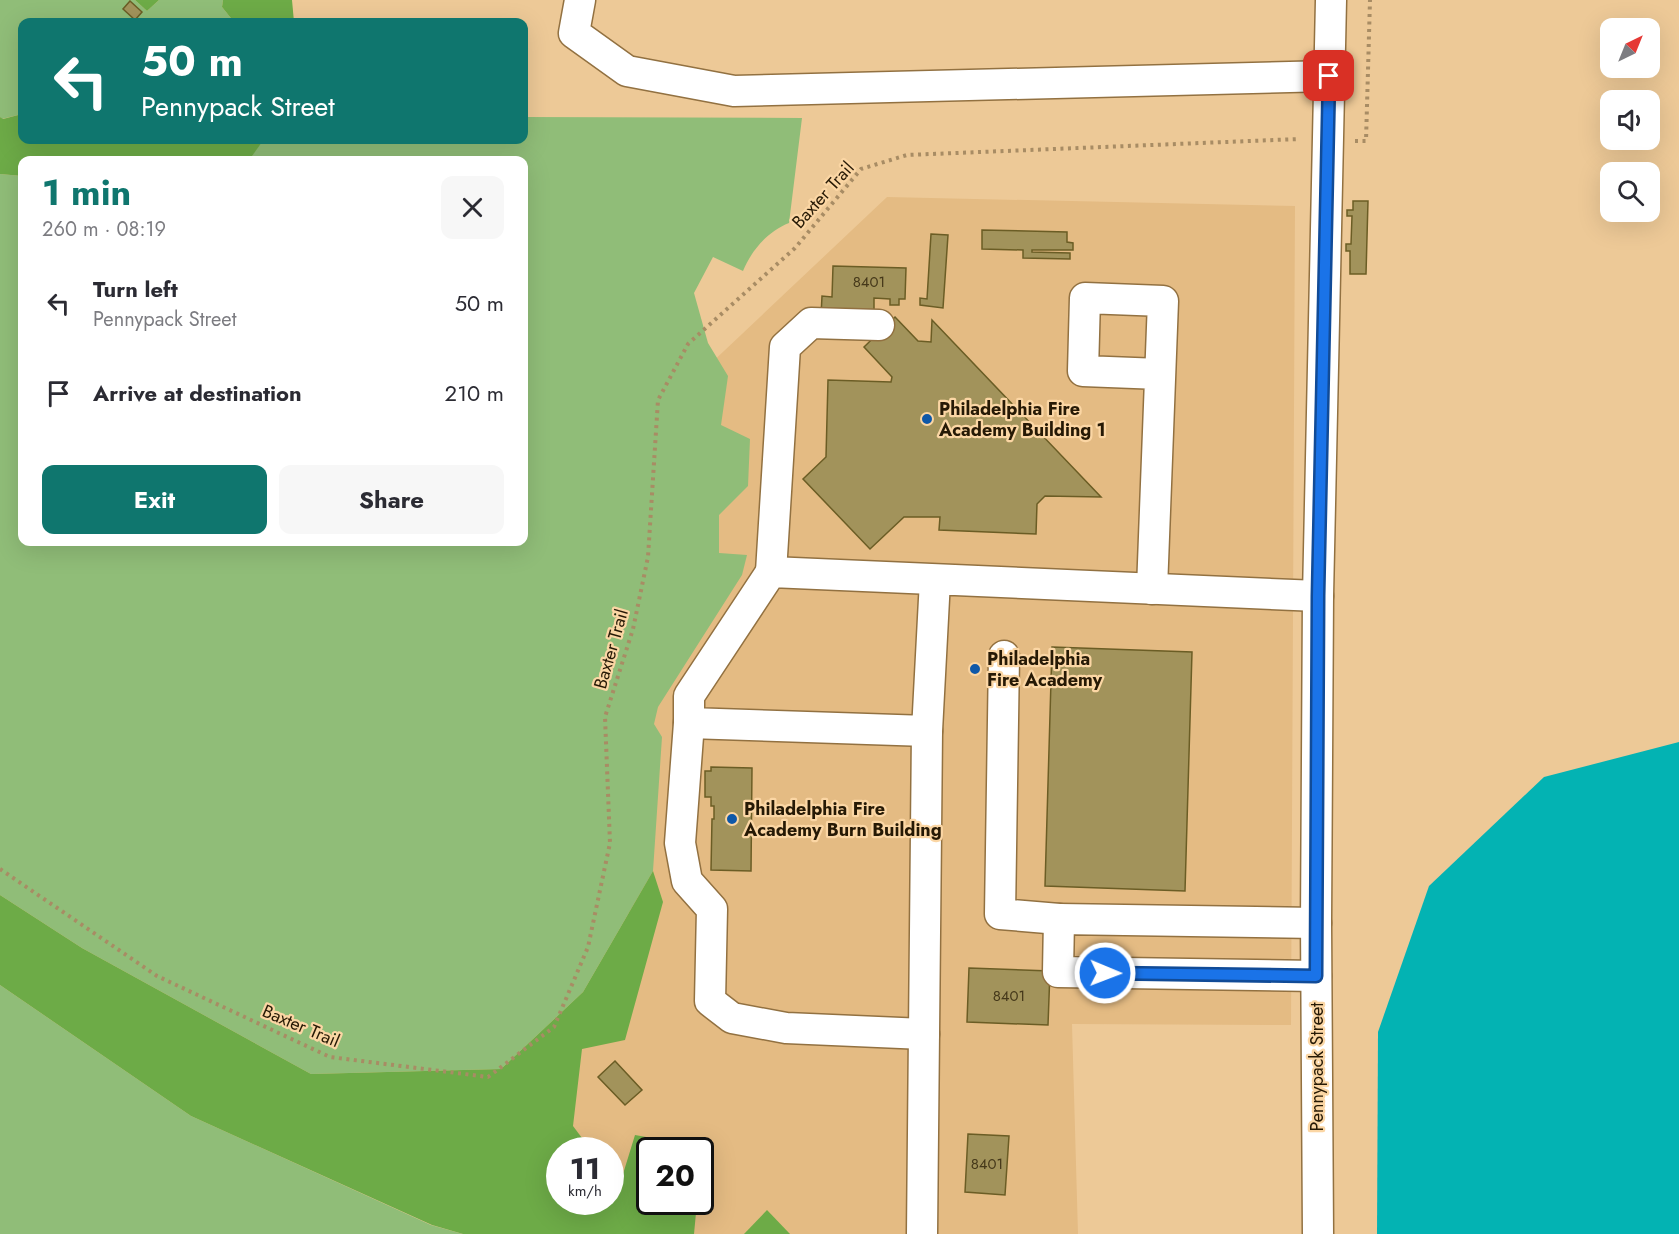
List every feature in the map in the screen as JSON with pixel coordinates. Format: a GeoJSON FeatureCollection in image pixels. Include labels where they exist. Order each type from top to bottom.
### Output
{"type":"FeatureCollection","features":[{"type":"Feature","properties":{"kind":"street"},"geometry":{"type":"LineString","coordinates":[[580,0],[574,33],[627,71],[734,91],[1329,76]]}},
{"type":"Feature","properties":{"kind":"street","name":"Pennypack Street"},"geometry":{"type":"LineString","coordinates":[[1318,1234],[1316,923],[1318,596],[1331,0]]}},
{"type":"Feature","properties":{"kind":"street"},"geometry":{"type":"LineString","coordinates":[[879,325],[811,323],[785,347],[771,572],[689,696],[680,843],[687,881],[712,909],[710,1001],[732,1018],[786,1028],[924,1034]]}},
{"type":"Feature","properties":{"kind":"street"},"geometry":{"type":"LineString","coordinates":[[1152,589],[1160,374]]}},
{"type":"Feature","properties":{"kind":"street"},"geometry":{"type":"LineString","coordinates":[[771,572],[1318,596]]}},
{"type":"Feature","properties":{"kind":"street"},"geometry":{"type":"LineString","coordinates":[[922,1234],[927,731],[935,580]]}},
{"type":"Feature","properties":{"kind":"street"},"geometry":{"type":"LineString","coordinates":[[1004,656],[1000,914],[1059,919],[1316,923]]}},
{"type":"Feature","properties":{"kind":"street"},"geometry":{"type":"LineString","coordinates":[[689,723],[927,731]]}},
{"type":"Feature","properties":{"kind":"street"},"geometry":{"type":"LineString","coordinates":[[1059,919],[1058,972],[1316,976]]}},
{"type":"Feature","properties":{"kind":"path"},"geometry":{"type":"LineString","coordinates":[[1366,141],[1370,0]]}},
{"type":"Feature","properties":{"kind":"path","name":"Baxter Trail"},"geometry":{"type":"LineString","coordinates":[[0,869],[157,976],[330,1057],[488,1077],[554,1027],[588,947],[610,843],[605,717],[633,629],[648,557],[658,400],[688,344],[795,248],[861,169],[907,155],[1301,139]]}},
{"type":"Feature","properties":{"kind":"shaded area","name":"Philadelphia Fire Academy"},"geometry":{"type":"Polygon","coordinates":[[[887,197],[1295,206],[1291,1025],[1072,1024],[1078,1234],[596,1234],[604,1215],[624,1215],[624,1137],[557,1137],[544,1070],[624,955],[689,384],[887,197]]]}},
{"type":"Feature","properties":{"kind":"green space"},"geometry":{"type":"Polygon","coordinates":[[[0,0],[135,0],[147,11],[159,0],[223,0],[222,7],[231,18],[18,18],[18,115],[2,119],[0,117],[0,0]]]}},
{"type":"Feature","properties":{"kind":"green space"},"geometry":{"type":"Polygon","coordinates":[[[135,0],[159,0],[147,11],[135,0]]]}},
{"type":"Feature","properties":{"kind":"green space"},"geometry":{"type":"Polygon","coordinates":[[[223,0],[292,0],[294,18],[231,18],[222,7],[223,0]]]}},
{"type":"Feature","properties":{"kind":"green space"},"geometry":{"type":"Polygon","coordinates":[[[18,115],[18,144],[261,144],[252,156],[18,156],[18,176],[0,174],[0,117],[3,119],[18,115]]]}},
{"type":"Feature","properties":{"kind":"green space"},"geometry":{"type":"Polygon","coordinates":[[[528,117],[802,118],[789,223],[774,231],[761,242],[743,271],[713,257],[694,293],[708,343],[728,376],[721,425],[750,439],[748,486],[719,515],[719,553],[747,555],[742,575],[658,707],[654,724],[662,737],[653,871],[583,992],[501,1069],[311,1074],[82,948],[0,895],[0,174],[18,176],[18,546],[528,546],[528,156],[252,156],[259,144],[528,144],[528,117]]]}},
{"type":"Feature","properties":{"kind":"green space"},"geometry":{"type":"Polygon","coordinates":[[[653,871],[663,902],[625,1040],[582,1049],[573,1126],[581,1137],[546,1137],[546,1215],[624,1215],[624,1171],[635,1135],[646,1137],[636,1137],[636,1215],[696,1215],[694,1234],[463,1234],[432,1225],[191,1116],[0,985],[0,895],[82,948],[311,1074],[501,1069],[583,992],[653,871]]]}},
{"type":"Feature","properties":{"kind":"green space"},"geometry":{"type":"Polygon","coordinates":[[[0,985],[191,1116],[431,1225],[463,1234],[0,1234],[0,985]]]}},
{"type":"Feature","properties":{"kind":"green space"},"geometry":{"type":"Polygon","coordinates":[[[767,1210],[790,1234],[744,1234],[767,1210]]]}},
{"type":"Feature","properties":{"kind":"water"},"geometry":{"type":"Polygon","coordinates":[[[1679,742],[1679,1234],[1377,1234],[1378,1032],[1429,886],[1544,777],[1679,742]]]}},
{"type":"Feature","properties":{"kind":"building"},"geometry":{"type":"Polygon","coordinates":[[[130,1],[142,12],[137,18],[133,18],[123,9],[130,1]]]}},
{"type":"Feature","properties":{"kind":"building"},"geometry":{"type":"Polygon","coordinates":[[[1353,201],[1368,201],[1366,274],[1350,274],[1350,251],[1346,251],[1346,244],[1351,244],[1352,216],[1347,216],[1347,210],[1353,210],[1353,201]]]}},
{"type":"Feature","properties":{"kind":"building"},"geometry":{"type":"Polygon","coordinates":[[[982,230],[1067,232],[1067,242],[1073,243],[1073,250],[1032,250],[1032,252],[1070,253],[1070,259],[1023,258],[1023,250],[982,249],[982,230]]]}},
{"type":"Feature","properties":{"kind":"building"},"geometry":{"type":"Polygon","coordinates":[[[931,234],[948,235],[943,308],[920,305],[920,298],[927,299],[931,234]]]}},
{"type":"Feature","properties":{"kind":"building"},"geometry":{"type":"Polygon","coordinates":[[[833,266],[906,268],[905,299],[899,299],[899,305],[890,305],[890,299],[874,298],[874,316],[821,316],[822,296],[832,297],[833,266]]]}},
{"type":"Feature","properties":{"kind":"building","name":"Philadelphia Fire Academy Building 1"},"geometry":{"type":"Polygon","coordinates":[[[895,317],[918,341],[931,342],[932,320],[1101,497],[1045,496],[1037,504],[1036,534],[939,530],[940,517],[904,517],[870,549],[803,479],[826,457],[828,380],[891,382],[892,377],[864,347],[895,317]]]}},
{"type":"Feature","properties":{"kind":"building"},"geometry":{"type":"Polygon","coordinates":[[[1052,647],[1192,652],[1185,891],[1045,886],[1052,647]]]}},
{"type":"Feature","properties":{"kind":"building","name":"Philadelphia Fire Academy Burn Building"},"geometry":{"type":"Polygon","coordinates":[[[711,767],[752,768],[751,871],[711,870],[714,806],[711,806],[711,797],[705,797],[705,771],[711,771],[711,767]]]}},
{"type":"Feature","properties":{"kind":"building"},"geometry":{"type":"Polygon","coordinates":[[[969,968],[1050,971],[1048,1025],[967,1022],[969,968]]]}},
{"type":"Feature","properties":{"kind":"building"},"geometry":{"type":"Polygon","coordinates":[[[615,1061],[642,1090],[625,1105],[598,1077],[615,1061]]]}},
{"type":"Feature","properties":{"kind":"building"},"geometry":{"type":"Polygon","coordinates":[[[968,1134],[1009,1136],[1005,1195],[965,1192],[968,1134]]]}},
{"type":"Feature","properties":{"kind":"place","name":"Philadelphia Fire Academy Building 1"},"geometry":{"type":"Point","coordinates":[927,419]}},
{"type":"Feature","properties":{"kind":"place","name":"Philadelphia Fire Academy"},"geometry":{"type":"Point","coordinates":[975,669]}},
{"type":"Feature","properties":{"kind":"place","name":"Philadelphia Fire Academy Burn Building"},"geometry":{"type":"Point","coordinates":[732,819]}},
{"type":"Feature","properties":{"kind":"route"},"geometry":{"type":"LineString","coordinates":[[1105,973],[1316,976],[1318,596],[1329,76]]}}]}
